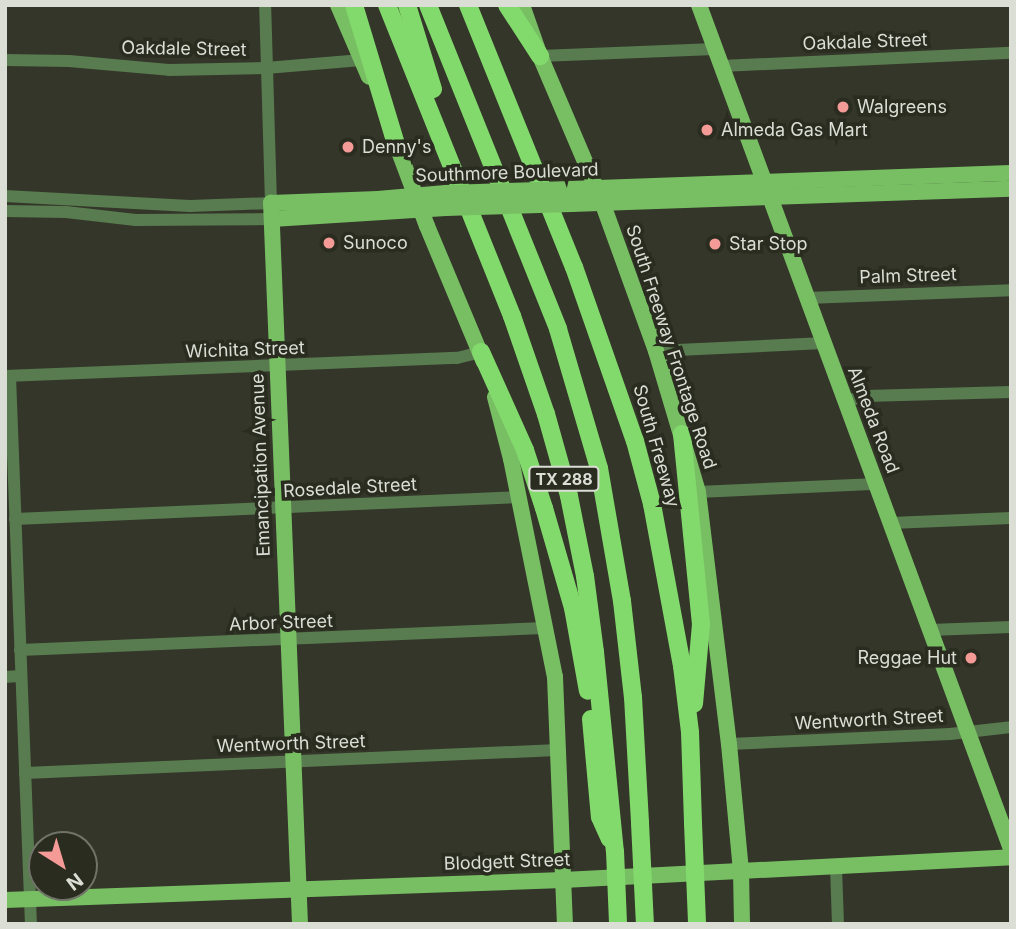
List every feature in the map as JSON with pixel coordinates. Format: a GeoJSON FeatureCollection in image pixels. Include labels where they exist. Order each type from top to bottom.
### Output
{"type":"FeatureCollection","features":[{"type":"Feature","properties":{"kind":"highway"},"geometry":{"type":"LineString","coordinates":[[354,5],[396,144]]}},
{"type":"Feature","properties":{"kind":"highway","name":"TX 288"},"geometry":{"type":"LineString","coordinates":[[387,5],[460,179],[512,316],[546,414],[569,496],[585,576],[607,816],[615,851],[618,924]]}},
{"type":"Feature","properties":{"kind":"highway"},"geometry":{"type":"LineString","coordinates":[[407,5],[460,179]]}},
{"type":"Feature","properties":{"kind":"highway"},"geometry":{"type":"LineString","coordinates":[[428,5],[558,329],[599,468],[622,601],[633,697],[645,924]]}},
{"type":"Feature","properties":{"kind":"highway"},"geometry":{"type":"LineString","coordinates":[[455,5],[536,177]]}},
{"type":"Feature","properties":{"kind":"highway","name":"South Freeway"},"geometry":{"type":"LineString","coordinates":[[468,5],[608,358],[635,441],[658,537],[690,732],[697,924]]}},
{"type":"Feature","properties":{"kind":"highway"},"geometry":{"type":"LineString","coordinates":[[507,5],[540,55]]}},
{"type":"Feature","properties":{"kind":"highway"},"geometry":{"type":"LineString","coordinates":[[481,352],[528,460],[573,608],[588,683],[607,816]]}},
{"type":"Feature","properties":{"kind":"highway"},"geometry":{"type":"LineString","coordinates":[[682,434],[701,624],[690,732]]}},
{"type":"Feature","properties":{"kind":"main road"},"geometry":{"type":"LineString","coordinates":[[338,5],[481,352],[501,420],[555,677],[565,924]]}},
{"type":"Feature","properties":{"kind":"main road","name":"South Freeway Frontage Road"},"geometry":{"type":"LineString","coordinates":[[523,5],[540,55],[599,196],[656,351],[698,492],[729,744],[741,871],[742,924]]}},
{"type":"Feature","properties":{"kind":"main road","name":"Almeda Road"},"geometry":{"type":"LineString","coordinates":[[699,5],[1011,849]]}},
{"type":"Feature","properties":{"kind":"main road"},"geometry":{"type":"LineString","coordinates":[[378,199],[400,181],[404,164]]}},
{"type":"Feature","properties":{"kind":"main road","name":"Southmore Boulevard"},"geometry":{"type":"LineString","coordinates":[[599,196],[643,203],[772,198],[1011,173]]}},
{"type":"Feature","properties":{"kind":"main road","name":"Southmore Boulevard"},"geometry":{"type":"LineString","coordinates":[[272,211],[415,194],[446,200],[571,197],[766,183],[1011,189]]}},
{"type":"Feature","properties":{"kind":"main road","name":"Southmore Boulevard"},"geometry":{"type":"LineString","coordinates":[[272,211],[421,210],[446,200]]}},
{"type":"Feature","properties":{"kind":"main road"},"geometry":{"type":"LineString","coordinates":[[618,248],[619,224],[623,215],[643,203]]}},
{"type":"Feature","properties":{"kind":"main road","name":"Emancipation Avenue"},"geometry":{"type":"LineString","coordinates":[[272,211],[300,924]]}},
{"type":"Feature","properties":{"kind":"main road","name":"Blodgett Street"},"geometry":{"type":"LineString","coordinates":[[98,896],[563,880],[1011,857]]}},
{"type":"Feature","properties":{"kind":"main road","name":"Blodgett Street"},"geometry":{"type":"LineString","coordinates":[[5,900],[28,899]]}},
{"type":"Feature","properties":{"kind":"street","name":"Emancipation Avenue"},"geometry":{"type":"LineString","coordinates":[[265,5],[272,211]]}},
{"type":"Feature","properties":{"kind":"street"},"geometry":{"type":"LineString","coordinates":[[540,55],[715,49]]}},
{"type":"Feature","properties":{"kind":"street","name":"Oakdale Street"},"geometry":{"type":"LineString","coordinates":[[721,66],[1011,53]]}},
{"type":"Feature","properties":{"kind":"street","name":"Oakdale Street"},"geometry":{"type":"LineString","coordinates":[[5,60],[69,61],[169,70],[266,68],[362,60]]}},
{"type":"Feature","properties":{"kind":"street","name":"Southmore Boulevard"},"geometry":{"type":"LineString","coordinates":[[5,196],[272,211]]}},
{"type":"Feature","properties":{"kind":"street"},"geometry":{"type":"LineString","coordinates":[[66,212],[67,198]]}},
{"type":"Feature","properties":{"kind":"street","name":"Southmore Boulevard"},"geometry":{"type":"LineString","coordinates":[[5,211],[66,212],[136,220],[272,211]]}},
{"type":"Feature","properties":{"kind":"street","name":"Palm Street"},"geometry":{"type":"LineString","coordinates":[[807,298],[1011,290]]}},
{"type":"Feature","properties":{"kind":"street"},"geometry":{"type":"LineString","coordinates":[[656,351],[824,343]]}},
{"type":"Feature","properties":{"kind":"street","name":"Wichita Street"},"geometry":{"type":"LineString","coordinates":[[8,376],[457,358],[481,352]]}},
{"type":"Feature","properties":{"kind":"street"},"geometry":{"type":"LineString","coordinates":[[8,376],[9,451],[15,519],[11,562],[20,650],[28,836]]}},
{"type":"Feature","properties":{"kind":"street"},"geometry":{"type":"LineString","coordinates":[[845,401],[866,396],[1011,392]]}},
{"type":"Feature","properties":{"kind":"street"},"geometry":{"type":"LineString","coordinates":[[698,492],[877,484]]}},
{"type":"Feature","properties":{"kind":"street","name":"Rosedale Street"},"geometry":{"type":"LineString","coordinates":[[15,519],[519,498]]}},
{"type":"Feature","properties":{"kind":"street"},"geometry":{"type":"LineString","coordinates":[[891,523],[1011,518]]}},
{"type":"Feature","properties":{"kind":"street"},"geometry":{"type":"LineString","coordinates":[[930,631],[1011,627]]}},
{"type":"Feature","properties":{"kind":"street","name":"Arbor Street"},"geometry":{"type":"LineString","coordinates":[[20,650],[544,628]]}},
{"type":"Feature","properties":{"kind":"street"},"geometry":{"type":"LineString","coordinates":[[5,677],[21,676]]}},
{"type":"Feature","properties":{"kind":"street","name":"Wentworth Street"},"geometry":{"type":"LineString","coordinates":[[729,744],[969,732],[1011,727]]}},
{"type":"Feature","properties":{"kind":"street","name":"Wentworth Street"},"geometry":{"type":"LineString","coordinates":[[25,773],[558,750]]}},
{"type":"Feature","properties":{"kind":"street"},"geometry":{"type":"LineString","coordinates":[[836,867],[838,924]]}},
{"type":"Feature","properties":{"kind":"street"},"geometry":{"type":"LineString","coordinates":[[31,901],[32,924]]}},
{"type":"Feature","properties":{"kind":"place","name":"Walgreens"},"geometry":{"type":"Point","coordinates":[843,107]}},
{"type":"Feature","properties":{"kind":"place","name":"Almeda Gas Mart"},"geometry":{"type":"Point","coordinates":[707,130]}},
{"type":"Feature","properties":{"kind":"place","name":"Denny's"},"geometry":{"type":"Point","coordinates":[348,147]}},
{"type":"Feature","properties":{"kind":"place","name":"Sunoco"},"geometry":{"type":"Point","coordinates":[329,243]}},
{"type":"Feature","properties":{"kind":"place","name":"Star Stop"},"geometry":{"type":"Point","coordinates":[715,244]}},
{"type":"Feature","properties":{"kind":"place","name":"Reggae Hut"},"geometry":{"type":"Point","coordinates":[971,658]}}]}
